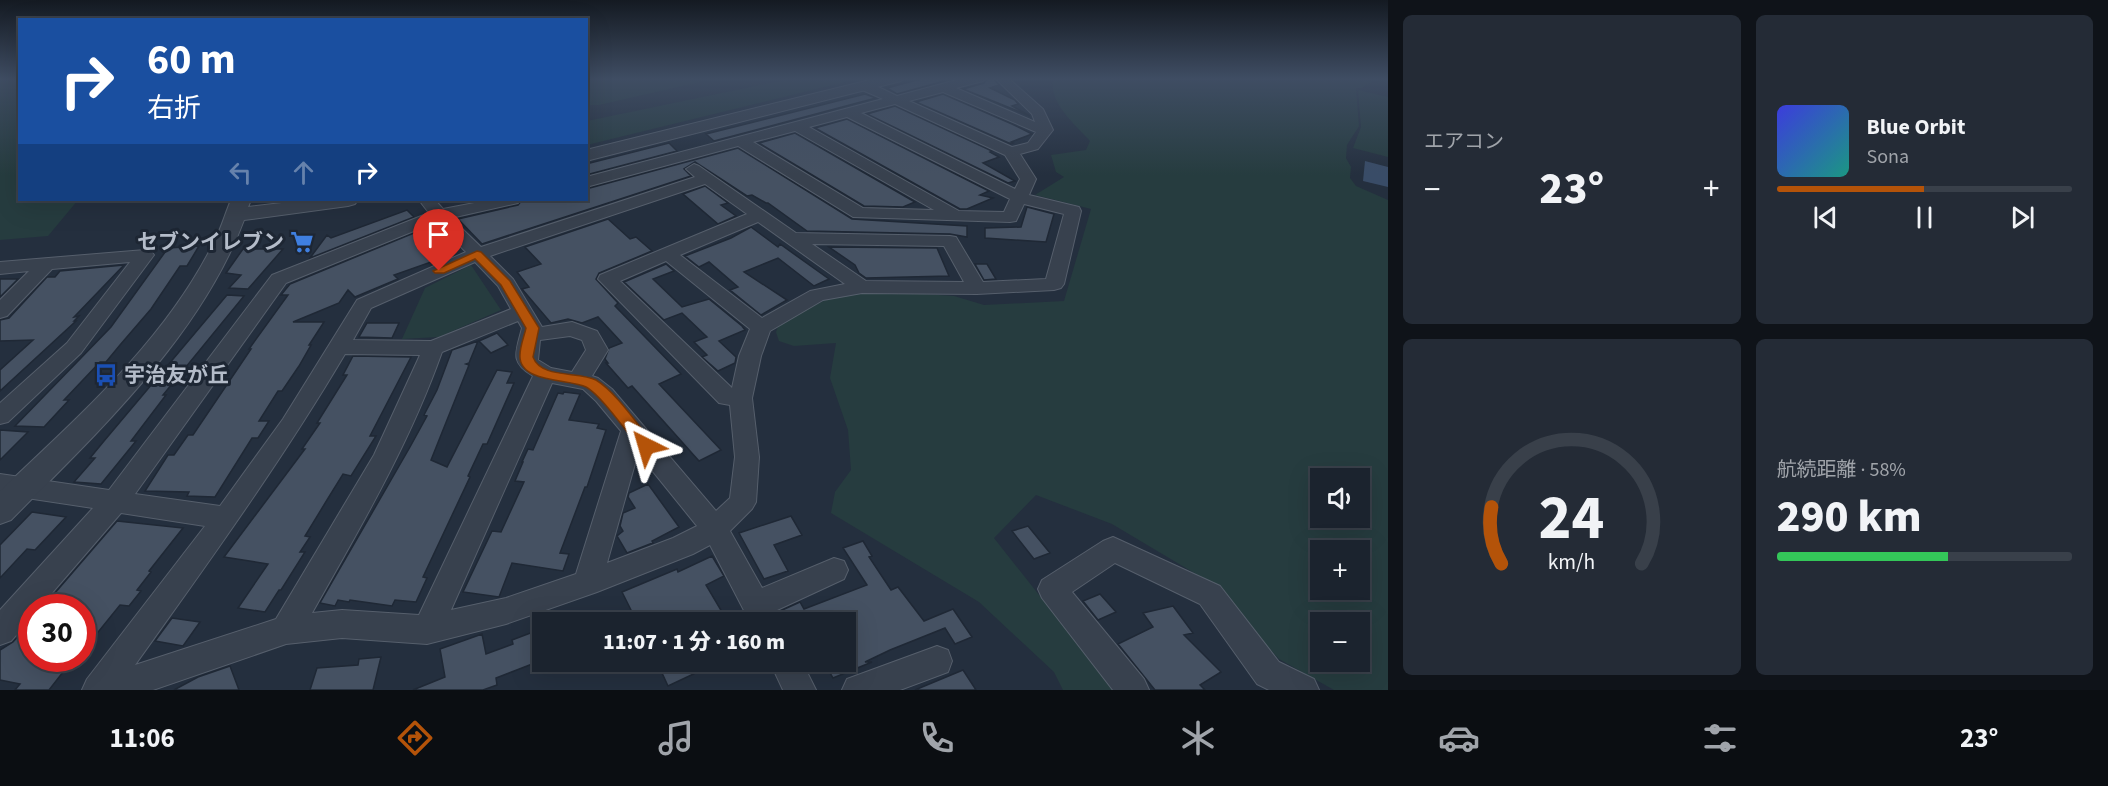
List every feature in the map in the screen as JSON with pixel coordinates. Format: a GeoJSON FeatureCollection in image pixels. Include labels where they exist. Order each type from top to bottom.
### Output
{"type":"FeatureCollection","features":[{"type":"Feature","properties":{"kind":"street"},"geometry":{"type":"LineString","coordinates":[[588,155],[768,110]]}},
{"type":"Feature","properties":{"kind":"street"},"geometry":{"type":"LineString","coordinates":[[588,181],[855,110]]}},
{"type":"Feature","properties":{"kind":"street"},"geometry":{"type":"LineString","coordinates":[[740,141],[859,213],[1010,217],[1028,179],[1011,152],[919,110]]}},
{"type":"Feature","properties":{"kind":"street"},"geometry":{"type":"LineString","coordinates":[[997,110],[1045,131]]}},
{"type":"Feature","properties":{"kind":"street"},"geometry":{"type":"LineString","coordinates":[[1036,110],[1045,131]]}},
{"type":"Feature","properties":{"kind":"street"},"geometry":{"type":"LineString","coordinates":[[106,690],[285,630],[342,624],[428,630],[506,611],[683,546],[715,529],[743,502],[747,457],[741,398],[750,356],[761,327],[818,295],[862,287],[977,288],[1054,284],[1073,211],[1020,198],[848,112]]}},
{"type":"Feature","properties":{"kind":"street"},"geometry":{"type":"LineString","coordinates":[[797,126],[956,215]]}},
{"type":"Feature","properties":{"kind":"street"},"geometry":{"type":"LineString","coordinates":[[1011,152],[1033,146],[1045,131]]}},
{"type":"Feature","properties":{"kind":"street"},"geometry":{"type":"LineString","coordinates":[[681,132],[704,151]]}},
{"type":"Feature","properties":{"kind":"street"},"geometry":{"type":"LineString","coordinates":[[680,158],[862,287]]}},
{"type":"Feature","properties":{"kind":"street"},"geometry":{"type":"LineString","coordinates":[[98,690],[226,518],[291,425],[364,304],[477,254],[706,178]]}},
{"type":"Feature","properties":{"kind":"street"},"geometry":{"type":"LineString","coordinates":[[0,511],[12,486],[117,392],[166,334],[209,271],[239,207],[332,201]]}},
{"type":"Feature","properties":{"kind":"street"},"geometry":{"type":"LineString","coordinates":[[0,631],[116,500],[279,279],[433,208],[502,201]]}},
{"type":"Feature","properties":{"kind":"street"},"geometry":{"type":"LineString","coordinates":[[433,208],[506,284],[532,328],[526,357],[529,364],[535,370],[545,374],[590,383],[604,395],[715,529],[759,612]]}},
{"type":"Feature","properties":{"kind":"street"},"geometry":{"type":"LineString","coordinates":[[741,398],[727,397],[607,279],[760,215]]}},
{"type":"Feature","properties":{"kind":"street"},"geometry":{"type":"LineString","coordinates":[[792,238],[950,241],[977,288]]}},
{"type":"Feature","properties":{"kind":"street"},"geometry":{"type":"LineString","coordinates":[[668,254],[761,327]]}},
{"type":"Feature","properties":{"kind":"street"},"geometry":{"type":"LineString","coordinates":[[0,268],[145,255],[74,348],[0,416]]}},
{"type":"Feature","properties":{"kind":"street"},"geometry":{"type":"LineString","coordinates":[[0,312],[46,264]]}},
{"type":"Feature","properties":{"kind":"street"},"geometry":{"type":"LineString","coordinates":[[338,347],[433,348],[523,312]]}},
{"type":"Feature","properties":{"kind":"street"},"geometry":{"type":"LineString","coordinates":[[532,335],[572,329],[590,336],[597,350],[579,380]]}},
{"type":"Feature","properties":{"kind":"street"},"geometry":{"type":"LineString","coordinates":[[285,630],[374,478],[418,391],[433,348]]}},
{"type":"Feature","properties":{"kind":"street"},"geometry":{"type":"LineString","coordinates":[[428,630],[545,374]]}},
{"type":"Feature","properties":{"kind":"street"},"geometry":{"type":"LineString","coordinates":[[587,583],[633,430]]}},
{"type":"Feature","properties":{"kind":"street"},"geometry":{"type":"LineString","coordinates":[[12,486],[226,518]]}},
{"type":"Feature","properties":{"kind":"street"},"geometry":{"type":"LineString","coordinates":[[1133,690],[1052,589],[1113,549],[1210,595],[1268,673],[1303,690]]}},
{"type":"Feature","properties":{"kind":"street"},"geometry":{"type":"LineString","coordinates":[[763,612],[834,570]]}},
{"type":"Feature","properties":{"kind":"street"},"geometry":{"type":"LineString","coordinates":[[858,690],[937,661]]}},
{"type":"Feature","properties":{"kind":"street"},"geometry":{"type":"LineString","coordinates":[[790,672],[800,690]]}},
{"type":"Feature","properties":{"kind":"green space"},"geometry":{"type":"Polygon","coordinates":[[[0,110],[18,110],[18,201],[77,201],[48,236],[0,240],[0,110]]]}},
{"type":"Feature","properties":{"kind":"green space"},"geometry":{"type":"Polygon","coordinates":[[[639,110],[729,110],[588,145],[588,121],[639,110]]]}},
{"type":"Feature","properties":{"kind":"green space"},"geometry":{"type":"Polygon","coordinates":[[[1063,110],[1358,110],[1359,126],[1347,145],[1346,158],[1351,167],[1350,178],[1356,186],[1388,200],[1388,690],[1334,690],[1279,659],[1206,580],[1112,524],[1036,495],[994,538],[1114,690],[1063,690],[1054,672],[979,602],[831,513],[835,492],[851,470],[848,430],[830,378],[836,343],[794,346],[779,341],[776,332],[779,324],[831,297],[880,291],[954,296],[984,305],[1064,301],[1091,209],[1035,195],[1064,177],[1056,172],[1051,155],[1086,150],[1090,141],[1063,110]]]}},
{"type":"Feature","properties":{"kind":"green space"},"geometry":{"type":"Polygon","coordinates":[[[1360,110],[1388,110],[1388,157],[1353,148],[1361,127],[1360,110]]]}},
{"type":"Feature","properties":{"kind":"green space"},"geometry":{"type":"Polygon","coordinates":[[[471,265],[501,310],[439,337],[402,339],[425,288],[471,265]]]}},
{"type":"Feature","properties":{"kind":"water"},"geometry":{"type":"Polygon","coordinates":[[[1365,161],[1388,167],[1388,187],[1363,181],[1365,161]]]}},
{"type":"Feature","properties":{"kind":"building"},"geometry":{"type":"Polygon","coordinates":[[[801,110],[830,110],[714,141],[706,134],[801,110]]]}},
{"type":"Feature","properties":{"kind":"building"},"geometry":{"type":"Polygon","coordinates":[[[880,110],[904,110],[992,151],[990,152],[999,157],[983,163],[1015,181],[1008,183],[867,114],[880,110]]]}},
{"type":"Feature","properties":{"kind":"building"},"geometry":{"type":"Polygon","coordinates":[[[935,110],[980,110],[1032,134],[1011,142],[1013,143],[935,110]]]}},
{"type":"Feature","properties":{"kind":"building"},"geometry":{"type":"Polygon","coordinates":[[[847,119],[989,191],[980,195],[993,198],[967,209],[960,209],[815,128],[847,119]]]}},
{"type":"Feature","properties":{"kind":"building"},"geometry":{"type":"Polygon","coordinates":[[[795,133],[915,202],[903,207],[864,206],[759,143],[795,133]]]}},
{"type":"Feature","properties":{"kind":"building"},"geometry":{"type":"Polygon","coordinates":[[[669,143],[677,151],[588,174],[588,163],[669,143]]]}},
{"type":"Feature","properties":{"kind":"building"},"geometry":{"type":"Polygon","coordinates":[[[738,148],[852,219],[967,226],[967,237],[950,234],[807,231],[768,203],[752,195],[747,196],[695,162],[684,169],[691,176],[482,244],[458,219],[518,205],[521,201],[588,201],[588,188],[738,148]]]}},
{"type":"Feature","properties":{"kind":"building"},"geometry":{"type":"Polygon","coordinates":[[[705,186],[728,203],[721,205],[736,216],[718,224],[683,194],[705,186]]]}},
{"type":"Feature","properties":{"kind":"building"},"geometry":{"type":"Polygon","coordinates":[[[1027,207],[1054,214],[1046,242],[985,238],[985,228],[1021,227],[1027,207]]]}},
{"type":"Feature","properties":{"kind":"building"},"geometry":{"type":"Polygon","coordinates":[[[407,210],[414,217],[310,258],[327,235],[331,238],[407,210]]]}},
{"type":"Feature","properties":{"kind":"building"},"geometry":{"type":"Polygon","coordinates":[[[608,219],[630,239],[636,237],[652,251],[599,273],[596,279],[618,303],[615,306],[681,374],[659,384],[721,450],[699,461],[632,386],[628,388],[606,363],[608,363],[605,359],[609,348],[622,343],[598,317],[582,323],[568,319],[551,323],[522,289],[529,287],[517,272],[541,264],[525,247],[608,219]]]}},
{"type":"Feature","properties":{"kind":"building"},"geometry":{"type":"Polygon","coordinates":[[[751,227],[778,247],[780,244],[829,279],[814,286],[778,258],[744,272],[787,300],[761,315],[730,290],[738,287],[709,262],[699,267],[685,256],[731,238],[751,227]]]}},
{"type":"Feature","properties":{"kind":"building"},"geometry":{"type":"Polygon","coordinates":[[[426,228],[451,255],[394,275],[398,279],[355,297],[348,290],[339,303],[293,322],[324,322],[299,366],[282,391],[278,391],[259,421],[269,421],[258,438],[252,438],[215,497],[187,496],[189,492],[145,491],[168,455],[174,455],[188,435],[193,435],[251,349],[249,349],[288,295],[281,295],[290,284],[426,228]]]}},
{"type":"Feature","properties":{"kind":"building"},"geometry":{"type":"Polygon","coordinates":[[[199,246],[187,266],[180,266],[151,309],[106,362],[100,362],[64,400],[69,400],[44,427],[15,426],[111,327],[168,248],[199,246]]]}},
{"type":"Feature","properties":{"kind":"building"},"geometry":{"type":"Polygon","coordinates":[[[829,247],[937,248],[949,276],[866,278],[859,273],[855,265],[829,247]]]}},
{"type":"Feature","properties":{"kind":"building"},"geometry":{"type":"Polygon","coordinates":[[[243,249],[283,249],[248,289],[229,288],[241,275],[226,273],[243,249]]]}},
{"type":"Feature","properties":{"kind":"building"},"geometry":{"type":"Polygon","coordinates":[[[666,264],[674,271],[653,279],[682,307],[709,299],[745,330],[719,341],[736,357],[735,363],[718,371],[702,357],[707,355],[694,342],[707,337],[682,313],[664,320],[624,282],[666,264]]]}},
{"type":"Feature","properties":{"kind":"building"},"geometry":{"type":"Polygon","coordinates":[[[975,264],[987,264],[996,279],[984,280],[975,264]]]}},
{"type":"Feature","properties":{"kind":"building"},"geometry":{"type":"Polygon","coordinates":[[[124,265],[74,317],[79,316],[74,321],[76,321],[0,391],[0,370],[33,340],[0,341],[0,320],[9,318],[47,277],[55,277],[60,271],[124,265]]]}},
{"type":"Feature","properties":{"kind":"building"},"geometry":{"type":"Polygon","coordinates":[[[0,279],[18,279],[0,297],[0,279]]]}},
{"type":"Feature","properties":{"kind":"building"},"geometry":{"type":"Polygon","coordinates":[[[227,295],[244,296],[163,395],[166,395],[131,441],[136,441],[101,484],[74,482],[95,458],[90,458],[227,295]]]}},
{"type":"Feature","properties":{"kind":"building"},"geometry":{"type":"Polygon","coordinates":[[[367,323],[399,323],[392,338],[359,337],[367,323]]]}},
{"type":"Feature","properties":{"kind":"building"},"geometry":{"type":"Polygon","coordinates":[[[497,333],[508,345],[491,353],[479,341],[497,333]]]}},
{"type":"Feature","properties":{"kind":"building"},"geometry":{"type":"Polygon","coordinates":[[[478,341],[469,363],[466,364],[469,365],[431,460],[447,467],[497,370],[512,372],[507,383],[514,383],[487,444],[483,444],[468,476],[470,477],[423,577],[427,578],[416,602],[395,600],[392,606],[350,600],[349,602],[338,600],[335,606],[320,603],[427,416],[424,415],[437,390],[452,350],[478,341]]]}},
{"type":"Feature","properties":{"kind":"building"},"geometry":{"type":"Polygon","coordinates":[[[353,356],[411,357],[370,436],[376,436],[351,476],[343,474],[305,536],[310,537],[300,552],[305,552],[281,590],[265,612],[238,608],[268,564],[224,557],[305,449],[302,449],[320,423],[317,423],[347,375],[343,375],[353,356]]]}},
{"type":"Feature","properties":{"kind":"building"},"geometry":{"type":"Polygon","coordinates":[[[564,392],[580,394],[569,420],[599,424],[597,428],[606,430],[587,487],[585,487],[560,553],[569,554],[563,571],[512,563],[499,597],[463,592],[492,531],[501,532],[524,482],[515,481],[522,462],[528,449],[533,450],[558,393],[563,394],[564,392]]]}},
{"type":"Feature","properties":{"kind":"building"},"geometry":{"type":"Polygon","coordinates":[[[0,430],[28,432],[0,460],[0,430]]]}},
{"type":"Feature","properties":{"kind":"building"},"geometry":{"type":"Polygon","coordinates":[[[648,484],[679,527],[652,541],[653,543],[627,553],[617,536],[623,531],[620,526],[623,513],[635,508],[628,497],[629,493],[648,484]]]}},
{"type":"Feature","properties":{"kind":"building"},"geometry":{"type":"Polygon","coordinates":[[[32,512],[66,517],[35,550],[27,549],[0,578],[0,545],[32,512]]]}},
{"type":"Feature","properties":{"kind":"building"},"geometry":{"type":"Polygon","coordinates":[[[791,516],[802,535],[774,545],[788,571],[764,579],[739,533],[791,516]]]}},
{"type":"Feature","properties":{"kind":"building"},"geometry":{"type":"Polygon","coordinates":[[[117,521],[183,528],[149,571],[151,572],[137,590],[141,591],[129,606],[120,605],[96,635],[96,594],[54,594],[117,521]]]}},
{"type":"Feature","properties":{"kind":"building"},"geometry":{"type":"Polygon","coordinates":[[[1028,526],[1050,553],[1034,559],[1012,531],[1028,526]]]}},
{"type":"Feature","properties":{"kind":"building"},"geometry":{"type":"Polygon","coordinates":[[[863,541],[872,556],[869,557],[891,590],[898,587],[924,621],[953,609],[972,637],[955,644],[945,628],[890,650],[865,662],[872,662],[856,669],[856,612],[780,611],[800,602],[804,609],[867,585],[843,548],[863,541]]]}},
{"type":"Feature","properties":{"kind":"building"},"geometry":{"type":"Polygon","coordinates":[[[712,556],[724,576],[706,585],[722,612],[632,612],[622,592],[677,569],[678,572],[712,556]]]}},
{"type":"Feature","properties":{"kind":"building"},"geometry":{"type":"Polygon","coordinates":[[[1100,594],[1116,612],[1098,620],[1083,601],[1100,594]]]}},
{"type":"Feature","properties":{"kind":"building"},"geometry":{"type":"Polygon","coordinates":[[[1173,606],[1193,633],[1184,635],[1221,672],[1200,685],[1205,690],[1155,690],[1118,644],[1153,627],[1143,613],[1173,606]]]}},
{"type":"Feature","properties":{"kind":"building"},"geometry":{"type":"Polygon","coordinates":[[[172,618],[200,622],[183,646],[155,641],[172,618]]]}},
{"type":"Feature","properties":{"kind":"building"},"geometry":{"type":"Polygon","coordinates":[[[532,632],[532,664],[496,678],[497,685],[483,690],[413,690],[445,677],[440,649],[482,634],[486,654],[513,644],[512,640],[532,632]]]}},
{"type":"Feature","properties":{"kind":"building"},"geometry":{"type":"Polygon","coordinates":[[[18,636],[18,672],[63,672],[49,690],[15,690],[20,684],[0,680],[0,650],[18,636]]]}},
{"type":"Feature","properties":{"kind":"building"},"geometry":{"type":"Polygon","coordinates":[[[381,657],[373,690],[310,690],[317,668],[358,665],[359,659],[381,657]]]}},
{"type":"Feature","properties":{"kind":"building"},"geometry":{"type":"Polygon","coordinates":[[[230,666],[239,690],[174,690],[198,677],[230,666]]]}},
{"type":"Feature","properties":{"kind":"building"},"geometry":{"type":"Polygon","coordinates":[[[963,670],[976,690],[915,690],[963,670]]]}},
{"type":"Feature","properties":{"kind":"building"},"geometry":{"type":"Polygon","coordinates":[[[662,672],[698,672],[668,686],[662,672]]]}},
{"type":"Feature","properties":{"kind":"building"},"geometry":{"type":"Polygon","coordinates":[[[830,672],[848,672],[833,678],[830,672]]]}},
{"type":"Feature","properties":{"kind":"place","name":"セブンイレブン"},"geometry":{"type":"Point","coordinates":[302,242]}},
{"type":"Feature","properties":{"kind":"place","name":"宇治友が丘"},"geometry":{"type":"Point","coordinates":[106,375]}},
{"type":"Feature","properties":{"kind":"route"},"geometry":{"type":"LineString","coordinates":[[439,271],[477,254],[506,284],[532,328],[526,357],[529,364],[535,370],[545,374],[575,378],[590,383],[604,395],[646,446]]}}]}
